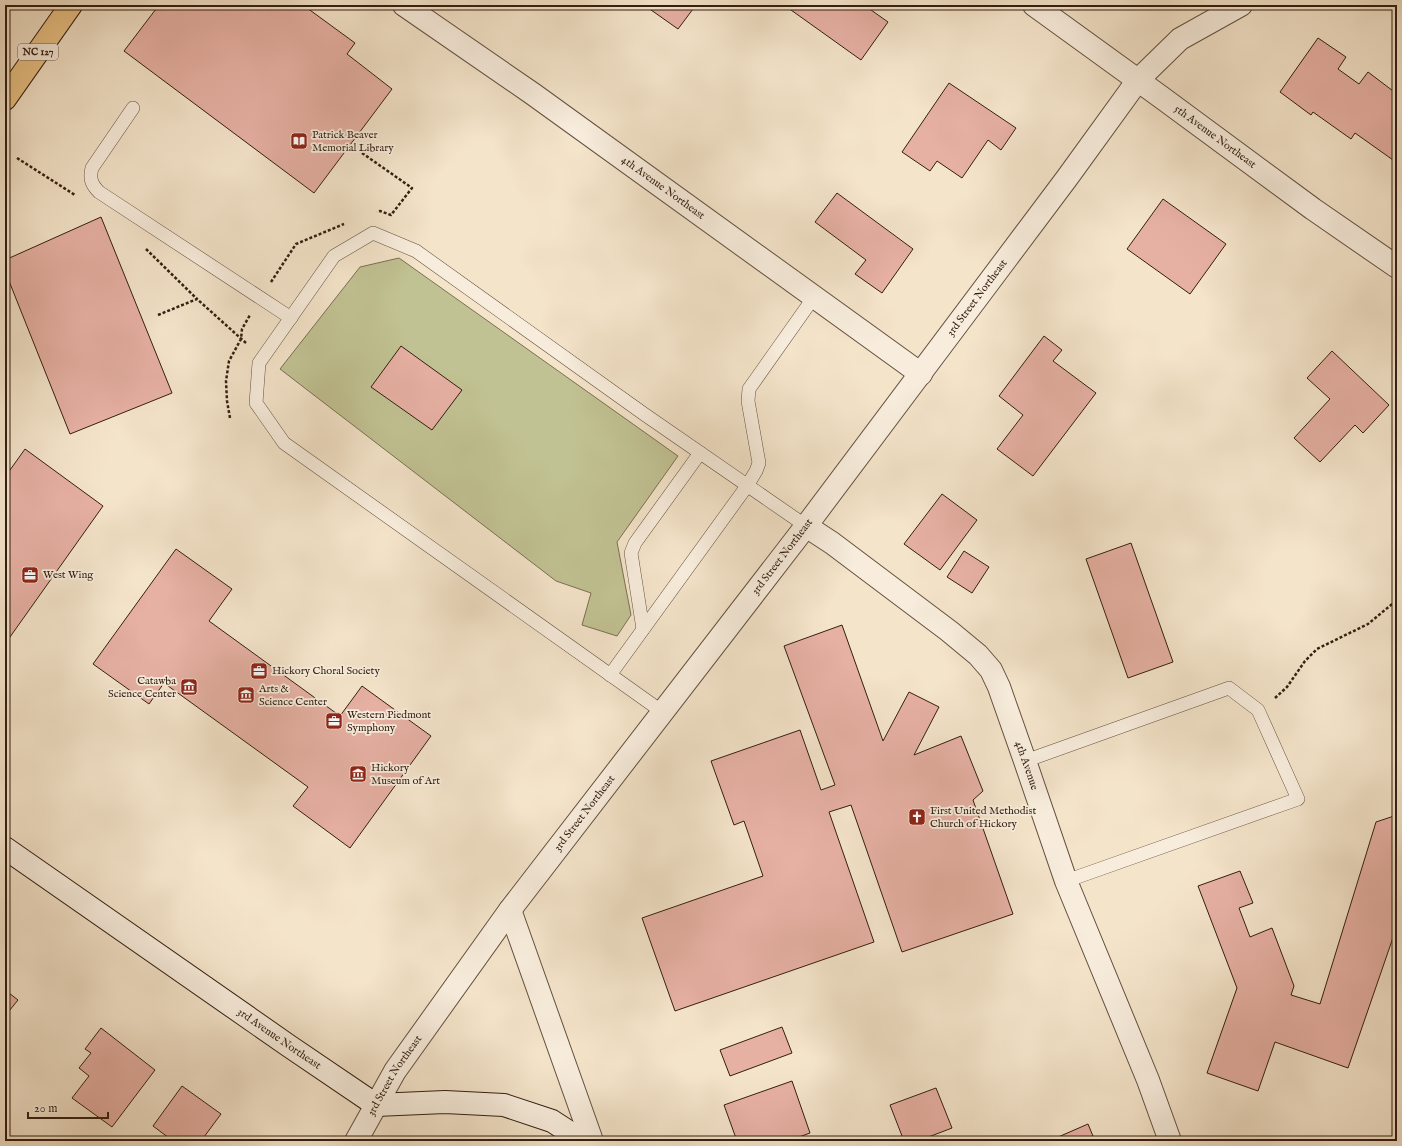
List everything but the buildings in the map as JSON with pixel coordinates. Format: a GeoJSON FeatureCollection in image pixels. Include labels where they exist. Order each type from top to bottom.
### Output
{"type":"FeatureCollection","features":[{"type":"Feature","properties":{"kind":"main road","name":"NC 127"},"geometry":{"type":"LineString","coordinates":[[5,99],[71,5]]}},
{"type":"Feature","properties":{"kind":"street","name":"4th Avenue Northeast"},"geometry":{"type":"LineString","coordinates":[[404,5],[533,94],[921,374]]}},
{"type":"Feature","properties":{"kind":"street","name":"5th Avenue Northeast"},"geometry":{"type":"LineString","coordinates":[[1034,5],[1313,209],[1397,267]]}},
{"type":"Feature","properties":{"kind":"street","name":"3rd Street Northeast"},"geometry":{"type":"LineString","coordinates":[[356,1141],[395,1071],[510,910],[664,713],[806,526],[1068,178],[1138,80],[1180,40],[1241,5]]}},
{"type":"Feature","properties":{"kind":"street","name":"4th Avenue"},"geometry":{"type":"LineString","coordinates":[[806,526],[832,543],[949,631],[978,655],[991,670],[1025,761],[1066,881],[1148,1080],[1170,1141]]}},
{"type":"Feature","properties":{"kind":"street","name":"3rd Avenue Northeast"},"geometry":{"type":"LineString","coordinates":[[5,848],[376,1105]]}},
{"type":"Feature","properties":{"kind":"street"},"geometry":{"type":"LineString","coordinates":[[510,910],[592,1141]]}},
{"type":"Feature","properties":{"kind":"street"},"geometry":{"type":"LineString","coordinates":[[376,1105],[445,1102],[504,1105],[552,1121],[584,1141]]}},
{"type":"Feature","properties":{"kind":"lane"},"geometry":{"type":"LineString","coordinates":[[133,108],[92,168],[90,176],[92,186],[290,318]]}},
{"type":"Feature","properties":{"kind":"lane"},"geometry":{"type":"LineString","coordinates":[[664,713],[284,443],[256,403],[259,363],[334,256],[373,234],[416,251],[644,414],[806,526]]}},
{"type":"Feature","properties":{"kind":"lane"},"geometry":{"type":"LineString","coordinates":[[610,675],[747,486],[756,471],[759,463],[748,401],[749,389],[814,297]]}},
{"type":"Feature","properties":{"kind":"lane"},"geometry":{"type":"LineString","coordinates":[[643,629],[631,553],[634,544],[700,453]]}},
{"type":"Feature","properties":{"kind":"lane"},"geometry":{"type":"LineString","coordinates":[[1025,761],[1229,688],[1258,710],[1298,799],[1066,881]]}},
{"type":"Feature","properties":{"kind":"path"},"geometry":{"type":"LineString","coordinates":[[158,315],[197,299],[246,343]]}},
{"type":"Feature","properties":{"kind":"path"},"geometry":{"type":"LineString","coordinates":[[1274,699],[1287,688],[1305,661],[1317,649],[1368,624],[1397,600]]}},
{"type":"Feature","properties":{"kind":"green space"},"geometry":{"type":"Polygon","coordinates":[[[399,258],[678,456],[617,542],[631,615],[617,636],[582,625],[591,593],[556,581],[280,369],[360,267],[399,258]]]}},
{"type":"Feature","properties":{"kind":"place","name":"Patrick Beaver Memorial Library"},"geometry":{"type":"Point","coordinates":[299,141]}},
{"type":"Feature","properties":{"kind":"place","name":"West Wing"},"geometry":{"type":"Point","coordinates":[30,575]}},
{"type":"Feature","properties":{"kind":"place","name":"Hickory Choral Society"},"geometry":{"type":"Point","coordinates":[259,671]}},
{"type":"Feature","properties":{"kind":"place","name":"Catawba Science Center"},"geometry":{"type":"Point","coordinates":[189,687]}},
{"type":"Feature","properties":{"kind":"place","name":"Arts & Science Center"},"geometry":{"type":"Point","coordinates":[246,695]}},
{"type":"Feature","properties":{"kind":"place","name":"Western Piedmont Symphony"},"geometry":{"type":"Point","coordinates":[334,721]}},
{"type":"Feature","properties":{"kind":"place","name":"Hickory Museum of Art"},"geometry":{"type":"Point","coordinates":[358,774]}},
{"type":"Feature","properties":{"kind":"place","name":"First United Methodist Church of Hickory"},"geometry":{"type":"Point","coordinates":[917,817]}}]}
